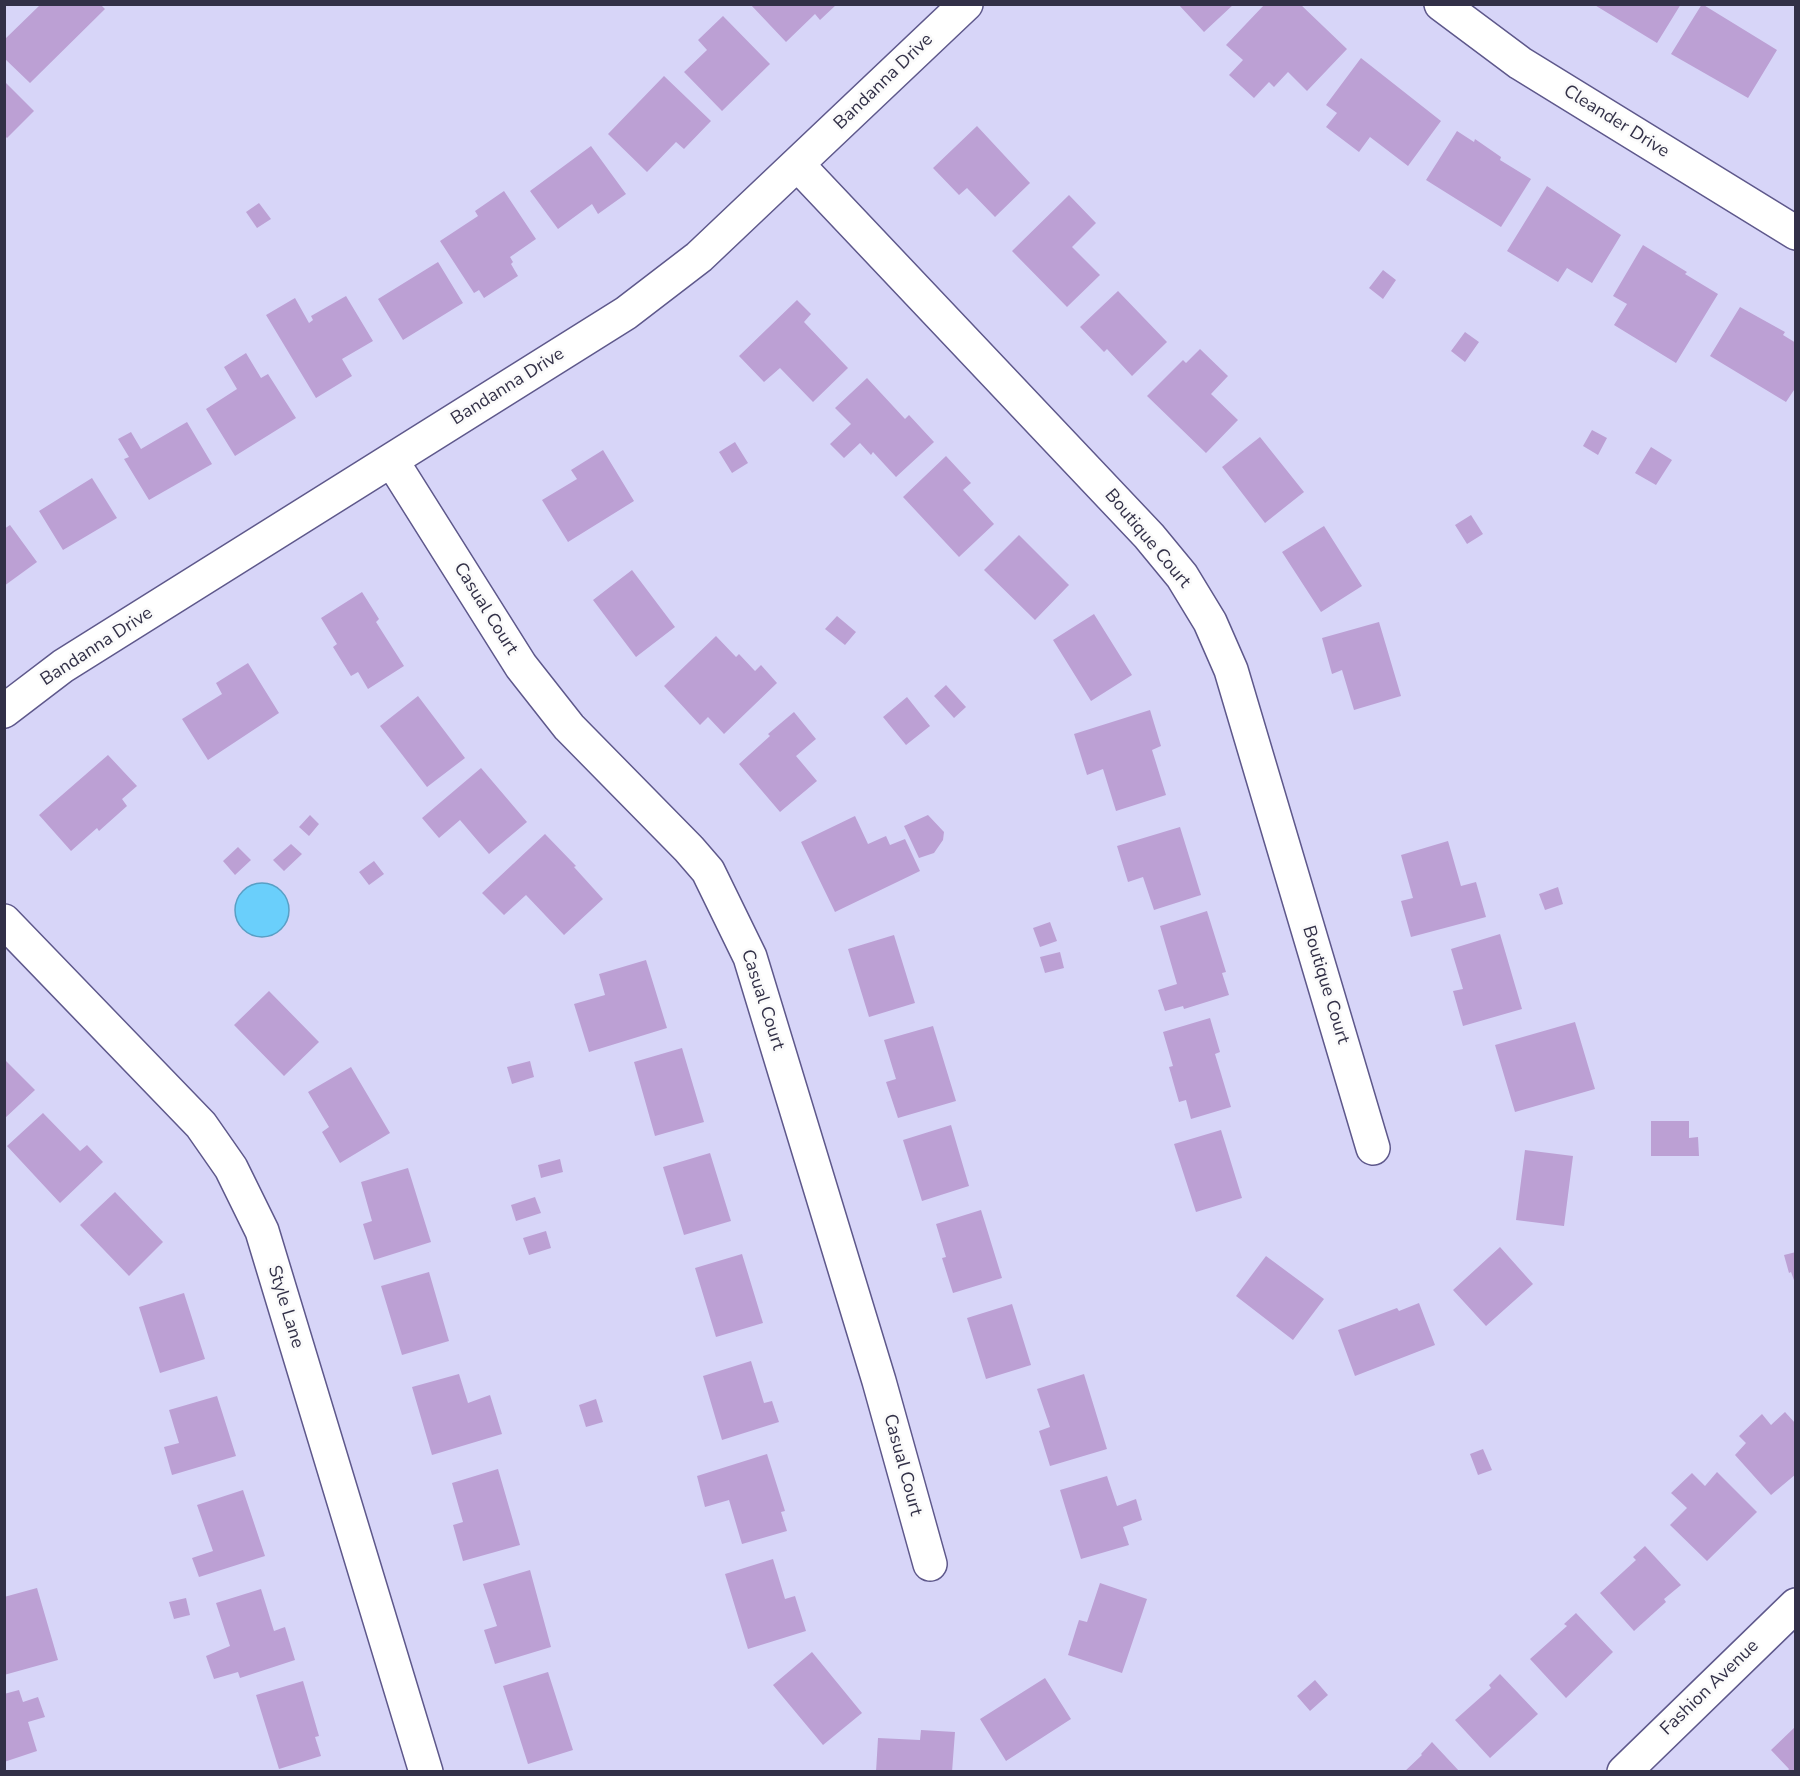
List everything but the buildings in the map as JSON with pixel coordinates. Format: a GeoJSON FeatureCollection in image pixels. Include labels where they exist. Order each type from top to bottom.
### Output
{"type":"FeatureCollection","features":[{"type":"Feature","properties":{"kind":"street","name":"Bandanna Drive"},"geometry":{"type":"LineString","coordinates":[[4,711],[63,666],[626,313],[699,257],[966,4]]}},
{"type":"Feature","properties":{"kind":"street","name":"Cleander Drive"},"geometry":{"type":"LineString","coordinates":[[1441,4],[1520,63],[1792,222]]}},
{"type":"Feature","properties":{"kind":"street","name":"Boutique Court"},"geometry":{"type":"LineString","coordinates":[[798,165],[1149,536],[1182,576],[1210,622],[1231,670],[1373,1148]]}},
{"type":"Feature","properties":{"kind":"street","name":"Casual Court"},"geometry":{"type":"LineString","coordinates":[[392,461],[521,666],[569,727],[689,849],[708,872],[750,957],[879,1381],[930,1564]]}},
{"type":"Feature","properties":{"kind":"street","name":"Style Lane"},"geometry":{"type":"LineString","coordinates":[[4,921],[201,1125],[231,1168],[252,1210],[262,1231],[426,1772]]}},
{"type":"Feature","properties":{"kind":"street","name":"Fashion Avenue"},"geometry":{"type":"LineString","coordinates":[[1639,1767],[1796,1605]]}},
{"type":"Feature","properties":{"kind":"water"},"geometry":{"type":"Polygon","coordinates":[[[262,883],[272,885],[281,891],[287,900],[289,910],[287,920],[281,929],[272,935],[262,937],[252,935],[243,929],[237,920],[235,910],[237,900],[243,891],[252,885],[262,883]]]}}]}
